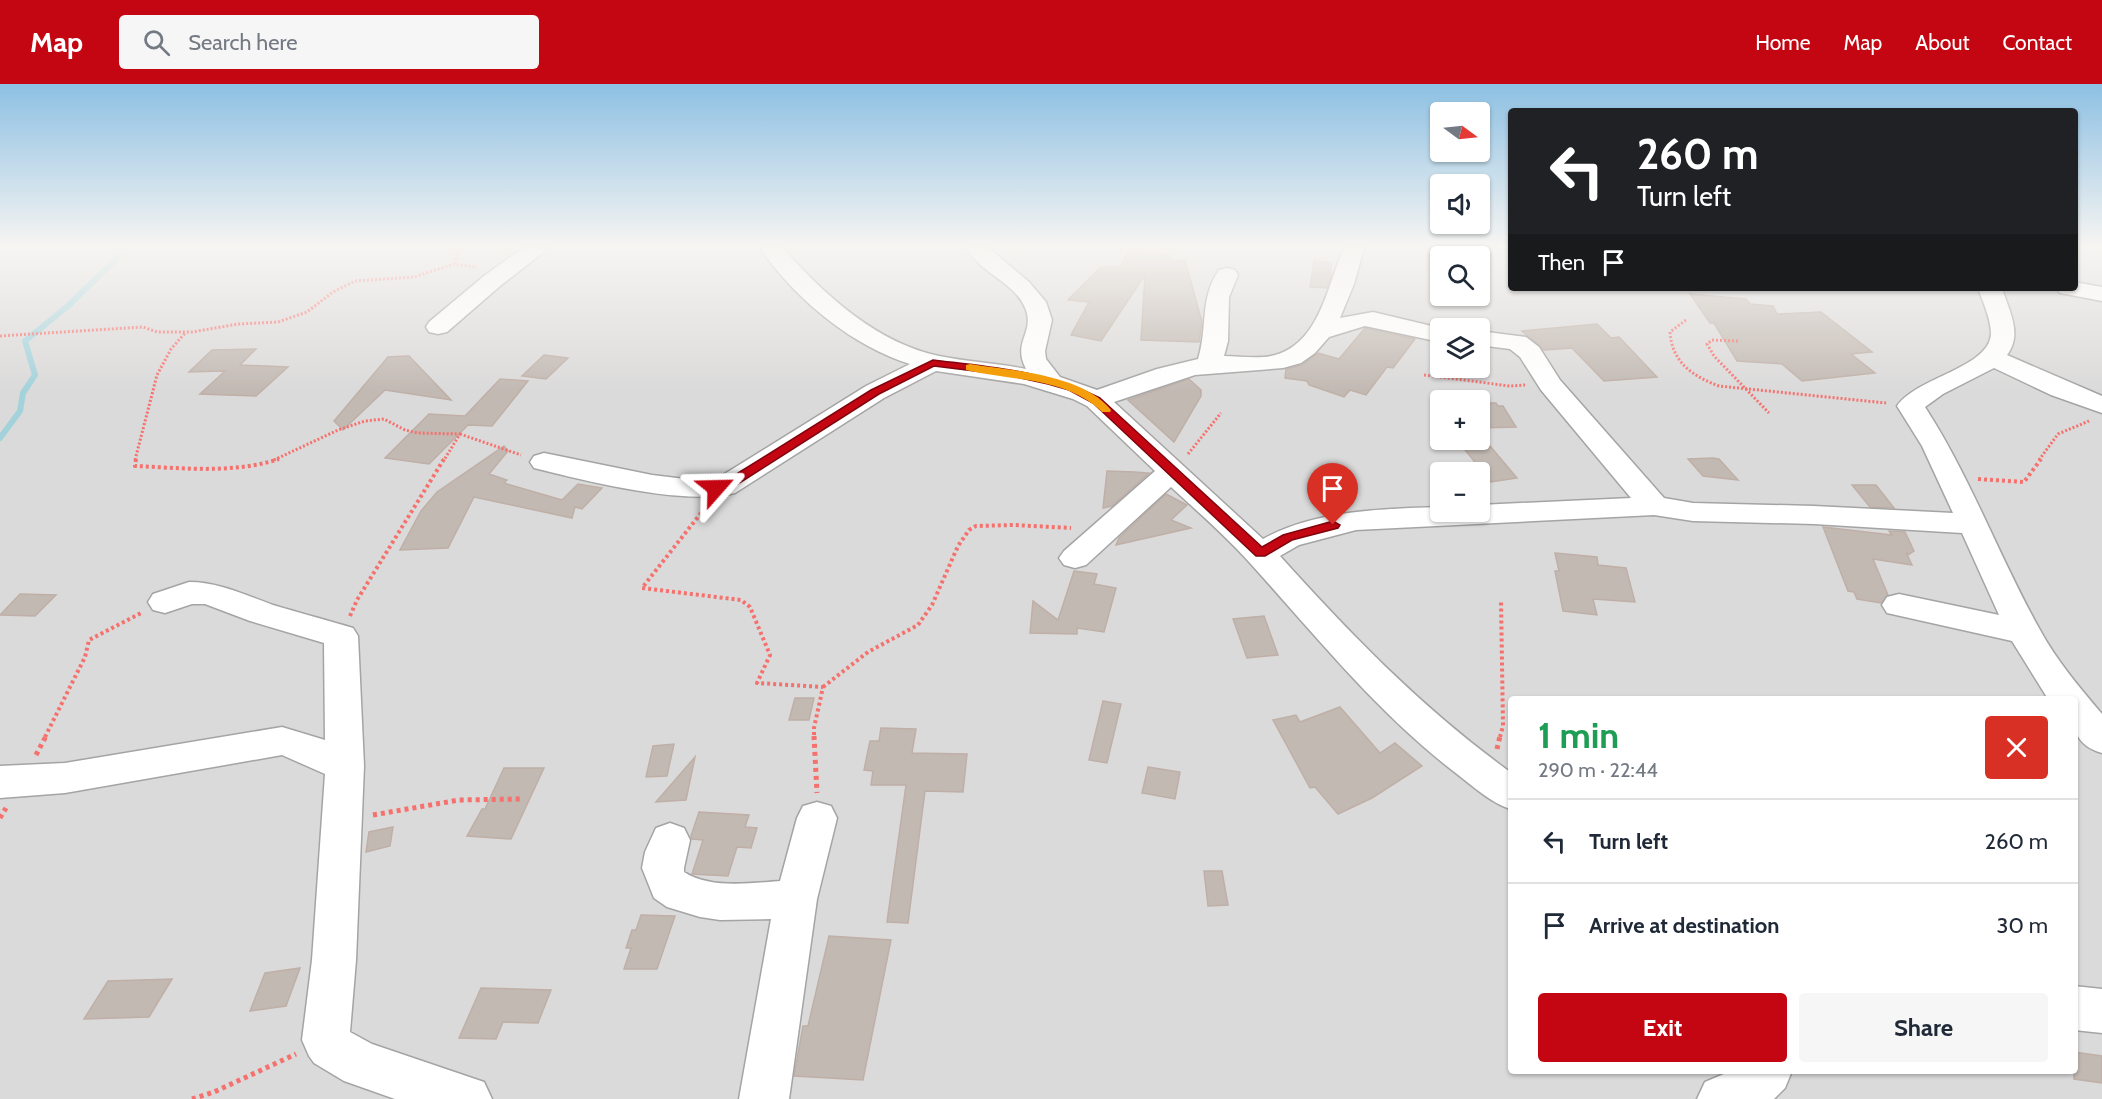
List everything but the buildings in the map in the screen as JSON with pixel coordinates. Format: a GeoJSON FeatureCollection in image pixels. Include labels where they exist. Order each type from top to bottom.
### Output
{"type":"FeatureCollection","features":[{"type":"Feature","properties":{"kind":"street"},"geometry":{"type":"LineString","coordinates":[[438,327],[475,295]]}},
{"type":"Feature","properties":{"kind":"street"},"geometry":{"type":"LineString","coordinates":[[817,295],[863,332],[901,351],[933,363],[1007,372],[1050,381],[1073,388],[1096,400],[1260,554],[1319,621],[1393,699],[1422,725],[1499,785]]}},
{"type":"Feature","properties":{"kind":"street"},"geometry":{"type":"LineString","coordinates":[[1028,295],[1038,309],[1041,322],[1031,357],[1037,368],[1050,381]]}},
{"type":"Feature","properties":{"kind":"street"},"geometry":{"type":"LineString","coordinates":[[1209,365],[1216,342],[1218,295]]}},
{"type":"Feature","properties":{"kind":"street"},"geometry":{"type":"LineString","coordinates":[[1096,400],[1142,382],[1209,365],[1272,363],[1293,358],[1315,340],[1338,295]]}},
{"type":"Feature","properties":{"kind":"street"},"geometry":{"type":"LineString","coordinates":[[1992,295],[2003,331],[2002,346],[1992,358],[1931,389],[1911,406],[1936,446],[2024,632],[2054,681],[2066,696]]}},
{"type":"Feature","properties":{"kind":"street"},"geometry":{"type":"LineString","coordinates":[[1320,332],[1364,319],[1374,319],[1430,332]]}},
{"type":"Feature","properties":{"kind":"street"},"geometry":{"type":"LineString","coordinates":[[1490,339],[1517,342],[1530,352],[1550,384],[1654,506]]}},
{"type":"Feature","properties":{"kind":"street"},"geometry":{"type":"LineString","coordinates":[[1992,358],[2060,389],[2097,413]]}},
{"type":"Feature","properties":{"kind":"street"},"geometry":{"type":"LineString","coordinates":[[544,462],[652,484],[691,488],[725,487],[875,392],[933,363]]}},
{"type":"Feature","properties":{"kind":"street"},"geometry":{"type":"LineString","coordinates":[[1075,558],[1172,471]]}},
{"type":"Feature","properties":{"kind":"street"},"geometry":{"type":"LineString","coordinates":[[1260,554],[1288,538],[1355,520],[1654,506],[1693,512],[1814,515],[1973,524]]}},
{"type":"Feature","properties":{"kind":"street"},"geometry":{"type":"LineString","coordinates":[[165,602],[189,593],[208,592],[262,613],[342,636],[345,766],[343,824],[326,1040],[331,1047],[361,1064],[467,1099]]}},
{"type":"Feature","properties":{"kind":"street"},"geometry":{"type":"LineString","coordinates":[[1899,605],[2024,632]]}},
{"type":"Feature","properties":{"kind":"street"},"geometry":{"type":"LineString","coordinates":[[2078,711],[2102,739]]}},
{"type":"Feature","properties":{"kind":"street"},"geometry":{"type":"LineString","coordinates":[[11,782],[65,778],[282,741],[300,745],[345,766]]}},
{"type":"Feature","properties":{"kind":"street"},"geometry":{"type":"LineString","coordinates":[[764,1099],[796,899],[817,818]]}},
{"type":"Feature","properties":{"kind":"street"},"geometry":{"type":"LineString","coordinates":[[670,840],[662,871],[667,881],[679,893],[692,899],[713,901],[796,899]]}},
{"type":"Feature","properties":{"kind":"street"},"geometry":{"type":"LineString","coordinates":[[2078,1008],[2102,1011]]}},
{"type":"Feature","properties":{"kind":"street"},"geometry":{"type":"LineString","coordinates":[[1722,1099],[1752,1087],[1765,1074]]}},
{"type":"Feature","properties":{"kind":"path"},"geometry":{"type":"LineString","coordinates":[[0,336],[143,327],[157,332],[186,332],[238,324],[268,323],[294,318],[307,312],[329,295]]}},
{"type":"Feature","properties":{"kind":"path"},"geometry":{"type":"LineString","coordinates":[[1686,320],[1670,332],[1670,344],[1679,362],[1700,380],[1719,386],[1911,406]]}},
{"type":"Feature","properties":{"kind":"path"},"geometry":{"type":"LineString","coordinates":[[186,332],[171,346],[152,384],[148,407],[136,443],[135,466],[243,466],[275,460],[298,452],[327,433],[350,424],[384,419],[407,431],[437,435],[460,434],[544,462]]}},
{"type":"Feature","properties":{"kind":"path"},"geometry":{"type":"LineString","coordinates":[[1738,340],[1712,340],[1707,344],[1714,356],[1769,413]]}},
{"type":"Feature","properties":{"kind":"path"},"geometry":{"type":"LineString","coordinates":[[1424,375],[1510,386],[1550,384]]}},
{"type":"Feature","properties":{"kind":"path"},"geometry":{"type":"LineString","coordinates":[[1172,471],[1221,413]]}},
{"type":"Feature","properties":{"kind":"path"},"geometry":{"type":"LineString","coordinates":[[1950,476],[2006,483],[2024,482],[2035,463],[2053,445],[2058,434],[2097,413]]}},
{"type":"Feature","properties":{"kind":"path"},"geometry":{"type":"LineString","coordinates":[[342,636],[357,600],[460,434]]}},
{"type":"Feature","properties":{"kind":"path"},"geometry":{"type":"LineString","coordinates":[[725,487],[695,520],[642,588],[741,600],[750,607],[770,655],[757,683],[823,687]]}},
{"type":"Feature","properties":{"kind":"path"},"geometry":{"type":"LineString","coordinates":[[817,818],[814,728],[823,687],[868,652],[918,625],[932,605],[958,546],[969,530],[976,526],[1014,525],[1079,529],[1103,533]]}},
{"type":"Feature","properties":{"kind":"path"},"geometry":{"type":"LineString","coordinates":[[1499,785],[1495,759],[1503,726],[1501,600]]}},
{"type":"Feature","properties":{"kind":"path"},"geometry":{"type":"LineString","coordinates":[[11,782],[63,706],[85,657],[89,640],[165,602]]}},
{"type":"Feature","properties":{"kind":"path"},"geometry":{"type":"LineString","coordinates":[[343,824],[385,811],[459,800],[522,799]]}},
{"type":"Feature","properties":{"kind":"path"},"geometry":{"type":"LineString","coordinates":[[192,1099],[214,1092],[326,1040]]}},
{"type":"Feature","properties":{"kind":"shaded area"},"geometry":{"type":"Polygon","coordinates":[[[0,295],[1430,295],[1430,306],[1490,306],[1490,295],[2102,295],[2102,1099],[0,1099],[0,295]]]}},
{"type":"Feature","properties":{"kind":"waterway"},"geometry":{"type":"LineString","coordinates":[[0,438],[20,411],[23,393],[35,375],[25,341],[79,295]]}},
{"type":"Feature","properties":{"kind":"slow traffic"},"geometry":{"type":"LineString","coordinates":[[970,368],[1007,372],[1073,388],[1096,400],[1106,410]]}},
{"type":"Feature","properties":{"kind":"route"},"geometry":{"type":"LineString","coordinates":[[716,488],[725,487],[875,392],[933,363],[1007,372],[1050,381],[1073,388],[1096,400],[1260,554],[1288,538],[1333,525]]}}]}
